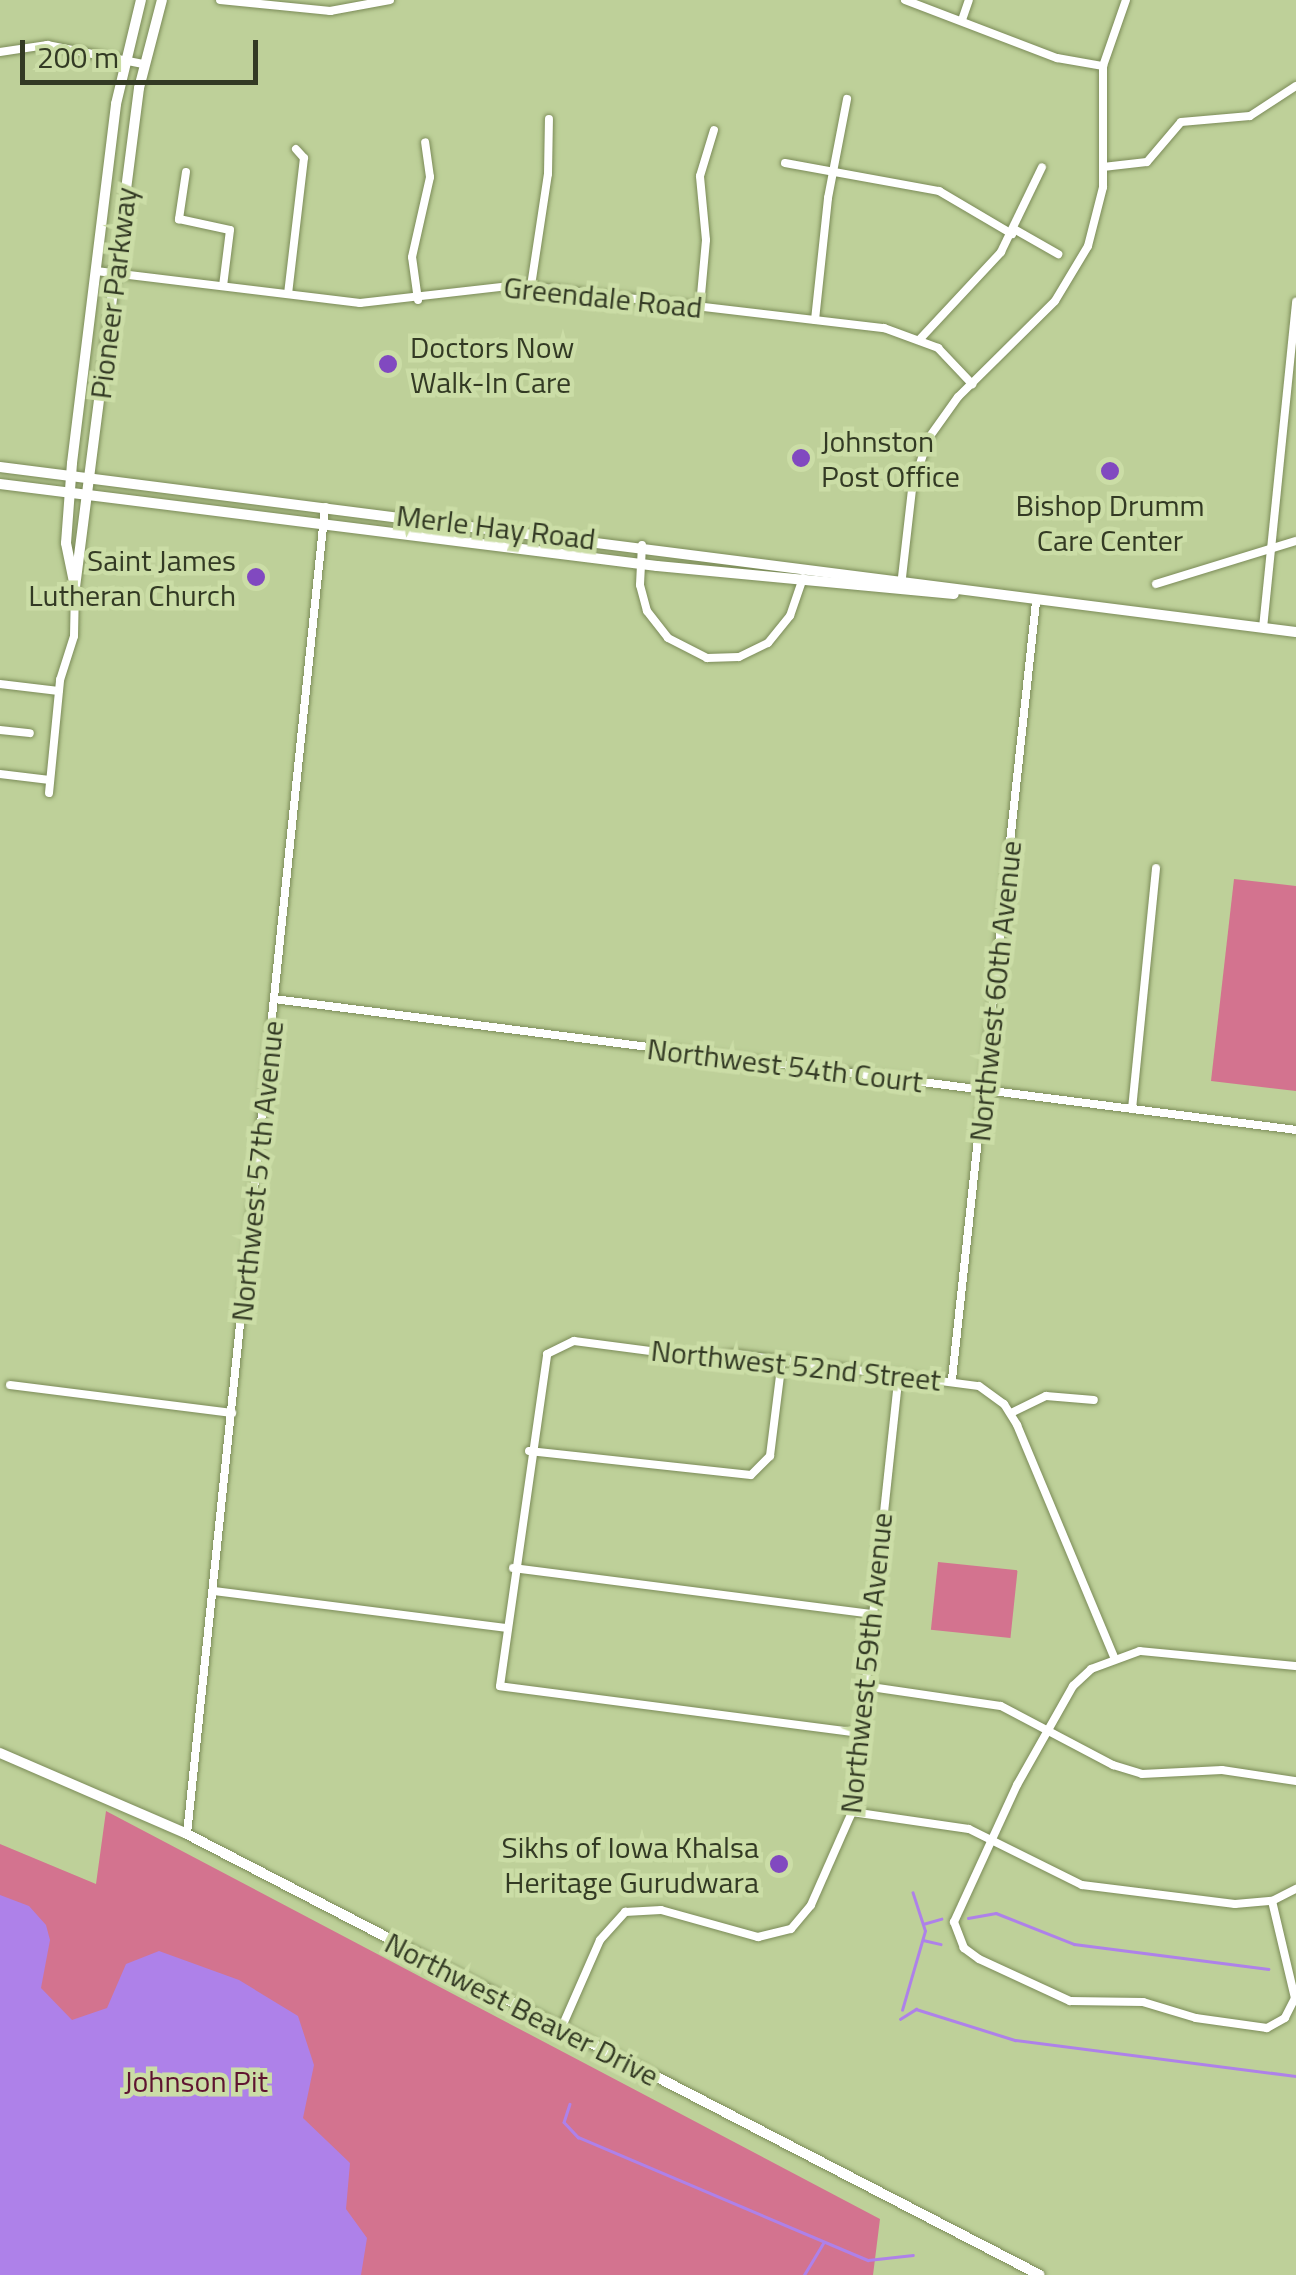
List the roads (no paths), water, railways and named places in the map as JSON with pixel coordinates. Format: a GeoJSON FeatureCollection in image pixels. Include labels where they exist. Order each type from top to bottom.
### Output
{"type":"FeatureCollection","features":[{"type":"Feature","properties":{"kind":"main road","name":"Pioneer Parkway"},"geometry":{"type":"LineString","coordinates":[[75,587],[66,542],[69,492],[123,60],[141,0]]}},
{"type":"Feature","properties":{"kind":"main road","name":"Pioneer Parkway"},"geometry":{"type":"LineString","coordinates":[[75,587],[143,64],[162,0]]}},
{"type":"Feature","properties":{"kind":"main road","name":"Merle Hay Road"},"geometry":{"type":"LineString","coordinates":[[0,467],[642,545],[1036,602],[1296,632]]}},
{"type":"Feature","properties":{"kind":"main road","name":"Merle Hay Road"},"geometry":{"type":"LineString","coordinates":[[0,484],[640,564],[802,581],[901,584]]}},
{"type":"Feature","properties":{"kind":"main road","name":"Northwest Beaver Drive"},"geometry":{"type":"LineString","coordinates":[[0,1753],[187,1834],[1040,2275]]}},
{"type":"Feature","properties":{"kind":"street"},"geometry":{"type":"LineString","coordinates":[[220,0],[330,11],[390,0]]}},
{"type":"Feature","properties":{"kind":"street"},"geometry":{"type":"LineString","coordinates":[[904,0],[1057,58],[1103,66]]}},
{"type":"Feature","properties":{"kind":"street"},"geometry":{"type":"LineString","coordinates":[[962,20],[969,0]]}},
{"type":"Feature","properties":{"kind":"street"},"geometry":{"type":"LineString","coordinates":[[901,584],[921,456],[936,424],[1074,275],[1096,226],[1103,167],[1103,66],[1126,0]]}},
{"type":"Feature","properties":{"kind":"street"},"geometry":{"type":"LineString","coordinates":[[0,52],[48,45],[143,64]]}},
{"type":"Feature","properties":{"kind":"street"},"geometry":{"type":"LineString","coordinates":[[1103,167],[1148,162],[1180,122],[1250,116],[1296,86]]}},
{"type":"Feature","properties":{"kind":"street"},"geometry":{"type":"LineString","coordinates":[[815,320],[832,174],[847,100]]}},
{"type":"Feature","properties":{"kind":"street"},"geometry":{"type":"LineString","coordinates":[[531,286],[548,174],[549,119]]}},
{"type":"Feature","properties":{"kind":"street"},"geometry":{"type":"LineString","coordinates":[[700,306],[706,252],[700,176],[714,130]]}},
{"type":"Feature","properties":{"kind":"street"},"geometry":{"type":"LineString","coordinates":[[418,300],[412,257],[430,177],[426,142]]}},
{"type":"Feature","properties":{"kind":"street"},"geometry":{"type":"LineString","coordinates":[[288,294],[304,158],[296,148]]}},
{"type":"Feature","properties":{"kind":"street"},"geometry":{"type":"LineString","coordinates":[[784,163],[938,190],[1058,254]]}},
{"type":"Feature","properties":{"kind":"street"},"geometry":{"type":"LineString","coordinates":[[972,384],[920,338],[1013,232],[1042,166]]}},
{"type":"Feature","properties":{"kind":"street"},"geometry":{"type":"LineString","coordinates":[[186,172],[179,219],[230,230],[223,286]]}},
{"type":"Feature","properties":{"kind":"street","name":"Greendale Road"},"geometry":{"type":"LineString","coordinates":[[96,271],[360,303],[418,300],[492,285],[531,286],[815,320],[920,338]]}},
{"type":"Feature","properties":{"kind":"street"},"geometry":{"type":"LineString","coordinates":[[1264,628],[1296,302]]}},
{"type":"Feature","properties":{"kind":"street","name":"Northwest 57th Avenue"},"geometry":{"type":"LineString","coordinates":[[187,1834],[326,507]]}},
{"type":"Feature","properties":{"kind":"street"},"geometry":{"type":"LineString","coordinates":[[1156,584],[1296,541]]}},
{"type":"Feature","properties":{"kind":"street"},"geometry":{"type":"LineString","coordinates":[[642,545],[642,594],[657,626],[684,650],[716,659],[739,657],[768,642],[790,616],[804,566]]}},
{"type":"Feature","properties":{"kind":"street","name":"Pioneer Parkway"},"geometry":{"type":"LineString","coordinates":[[49,793],[59,691],[74,636],[75,587]]}},
{"type":"Feature","properties":{"kind":"street","name":"Northwest 60th Avenue"},"geometry":{"type":"LineString","coordinates":[[952,1380],[1036,602]]}},
{"type":"Feature","properties":{"kind":"street"},"geometry":{"type":"LineString","coordinates":[[0,684],[59,691]]}},
{"type":"Feature","properties":{"kind":"street"},"geometry":{"type":"LineString","coordinates":[[0,730],[30,734]]}},
{"type":"Feature","properties":{"kind":"street"},"geometry":{"type":"LineString","coordinates":[[0,774],[50,780]]}},
{"type":"Feature","properties":{"kind":"street"},"geometry":{"type":"LineString","coordinates":[[1132,1109],[1156,868]]}},
{"type":"Feature","properties":{"kind":"street","name":"Northwest 54th Court"},"geometry":{"type":"LineString","coordinates":[[274,999],[1296,1130]]}},
{"type":"Feature","properties":{"kind":"street","name":"Northwest 52nd Street"},"geometry":{"type":"LineString","coordinates":[[529,1450],[547,1354],[574,1341],[952,1380],[980,1386],[1011,1412]]}},
{"type":"Feature","properties":{"kind":"street"},"geometry":{"type":"LineString","coordinates":[[782,1360],[770,1456],[750,1476],[529,1450],[500,1686],[860,1733]]}},
{"type":"Feature","properties":{"kind":"street","name":"Northwest 59th Avenue"},"geometry":{"type":"LineString","coordinates":[[561,2029],[600,1940],[625,1912],[662,1910],[758,1937],[791,1929],[811,1905],[852,1812],[898,1375]]}},
{"type":"Feature","properties":{"kind":"street"},"geometry":{"type":"LineString","coordinates":[[10,1385],[232,1413]]}},
{"type":"Feature","properties":{"kind":"street"},"geometry":{"type":"LineString","coordinates":[[1094,1400],[1046,1396],[1011,1412],[1114,1657]]}},
{"type":"Feature","properties":{"kind":"street"},"geometry":{"type":"LineString","coordinates":[[513,1568],[872,1614]]}},
{"type":"Feature","properties":{"kind":"street"},"geometry":{"type":"LineString","coordinates":[[214,1591],[506,1628]]}},
{"type":"Feature","properties":{"kind":"street"},"geometry":{"type":"LineString","coordinates":[[1272,1901],[1295,1998],[1285,2018],[1268,2028],[1196,2018],[1143,2002],[1070,2001],[979,1959],[957,1933],[955,1911],[1073,1686],[1114,1657],[1169,1650],[1296,1666]]}},
{"type":"Feature","properties":{"kind":"street"},"geometry":{"type":"LineString","coordinates":[[864,1686],[992,1703],[1142,1774],[1222,1770],[1296,1781]]}},
{"type":"Feature","properties":{"kind":"street"},"geometry":{"type":"LineString","coordinates":[[852,1812],[992,1837],[1052,1875],[1082,1885],[1206,1902],[1272,1901],[1296,1889]]}},
{"type":"Feature","properties":{"kind":"waterway"},"geometry":{"type":"LineString","coordinates":[[902,2010],[925,1931],[913,1893]]}},
{"type":"Feature","properties":{"kind":"waterway"},"geometry":{"type":"LineString","coordinates":[[968,1918],[996,1913],[1074,1944],[1268,1969]]}},
{"type":"Feature","properties":{"kind":"waterway"},"geometry":{"type":"LineString","coordinates":[[923,1924],[941,1919]]}},
{"type":"Feature","properties":{"kind":"waterway"},"geometry":{"type":"LineString","coordinates":[[923,1940],[941,1944]]}},
{"type":"Feature","properties":{"kind":"waterway"},"geometry":{"type":"LineString","coordinates":[[900,2019],[916,2009],[1015,2040],[1296,2076]]}},
{"type":"Feature","properties":{"kind":"waterway"},"geometry":{"type":"LineString","coordinates":[[570,2104],[564,2122],[578,2137],[868,2260],[913,2255]]}},
{"type":"Feature","properties":{"kind":"waterway"},"geometry":{"type":"LineString","coordinates":[[804,2275],[823,2243]]}},
{"type":"Feature","properties":{"kind":"place","name":"Doctors Now Walk-In Care"},"geometry":{"type":"Point","coordinates":[388,364]}},
{"type":"Feature","properties":{"kind":"place","name":"Johnston Post Office"},"geometry":{"type":"Point","coordinates":[801,458]}},
{"type":"Feature","properties":{"kind":"place","name":"Bishop Drumm Care Center"},"geometry":{"type":"Point","coordinates":[1110,471]}},
{"type":"Feature","properties":{"kind":"place","name":"Saint James Lutheran Church"},"geometry":{"type":"Point","coordinates":[256,577]}},
{"type":"Feature","properties":{"kind":"place","name":"Sikhs of Iowa Khalsa Heritage Gurudwara"},"geometry":{"type":"Point","coordinates":[779,1864]}},
{"type":"Feature","properties":{"kind":"park label","name":"Johnson Pit"},"geometry":{"type":"Point","coordinates":[196,2081]}}]}
